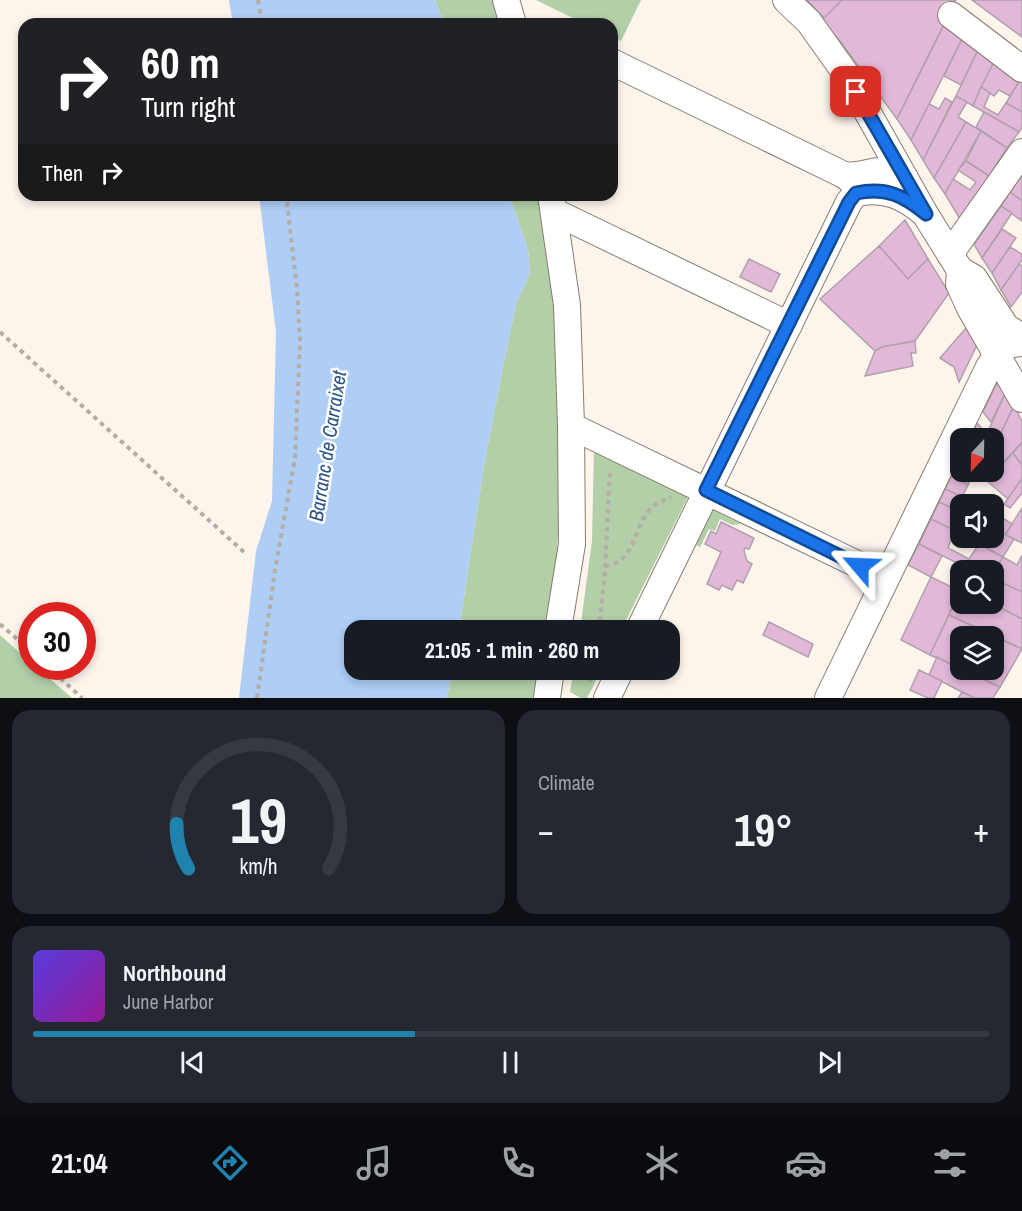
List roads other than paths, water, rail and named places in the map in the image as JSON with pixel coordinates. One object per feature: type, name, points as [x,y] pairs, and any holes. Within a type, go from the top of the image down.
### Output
[{"type":"street","points":[[786,0],[809,22],[846,74],[955,262],[974,278],[1006,327],[1022,337]]},
{"type":"street","points":[[951,15],[1022,69]]},
{"type":"street","points":[[618,65],[850,184],[898,195],[926,214]]},
{"type":"street","points":[[1022,152],[955,262],[959,284],[993,361],[1022,399]]},
{"type":"street","points":[[644,620],[849,202],[850,184],[857,176],[881,169],[894,172],[906,180]]},
{"type":"street","points":[[553,203],[789,325]]},
{"type":"street","points":[[553,203],[567,305],[571,426],[572,544],[560,620]]},
{"type":"street","points":[[828,698],[993,361],[1009,344],[1022,343]]},
{"type":"street","points":[[571,426],[886,578]]},
{"type":"street","points":[[548,697],[550,680]]},
{"type":"street","points":[[607,698],[616,680]]},
{"type":"water","points":[[229,0],[435,0],[442,18],[232,18]]},
{"type":"water","name":"Barranc de Carraixet","points":[[260,201],[511,201],[528,250],[530,273],[516,304],[503,367],[484,465],[461,620],[344,620],[344,680],[450,680],[447,698],[239,698],[256,551],[272,501],[276,332]]}]
